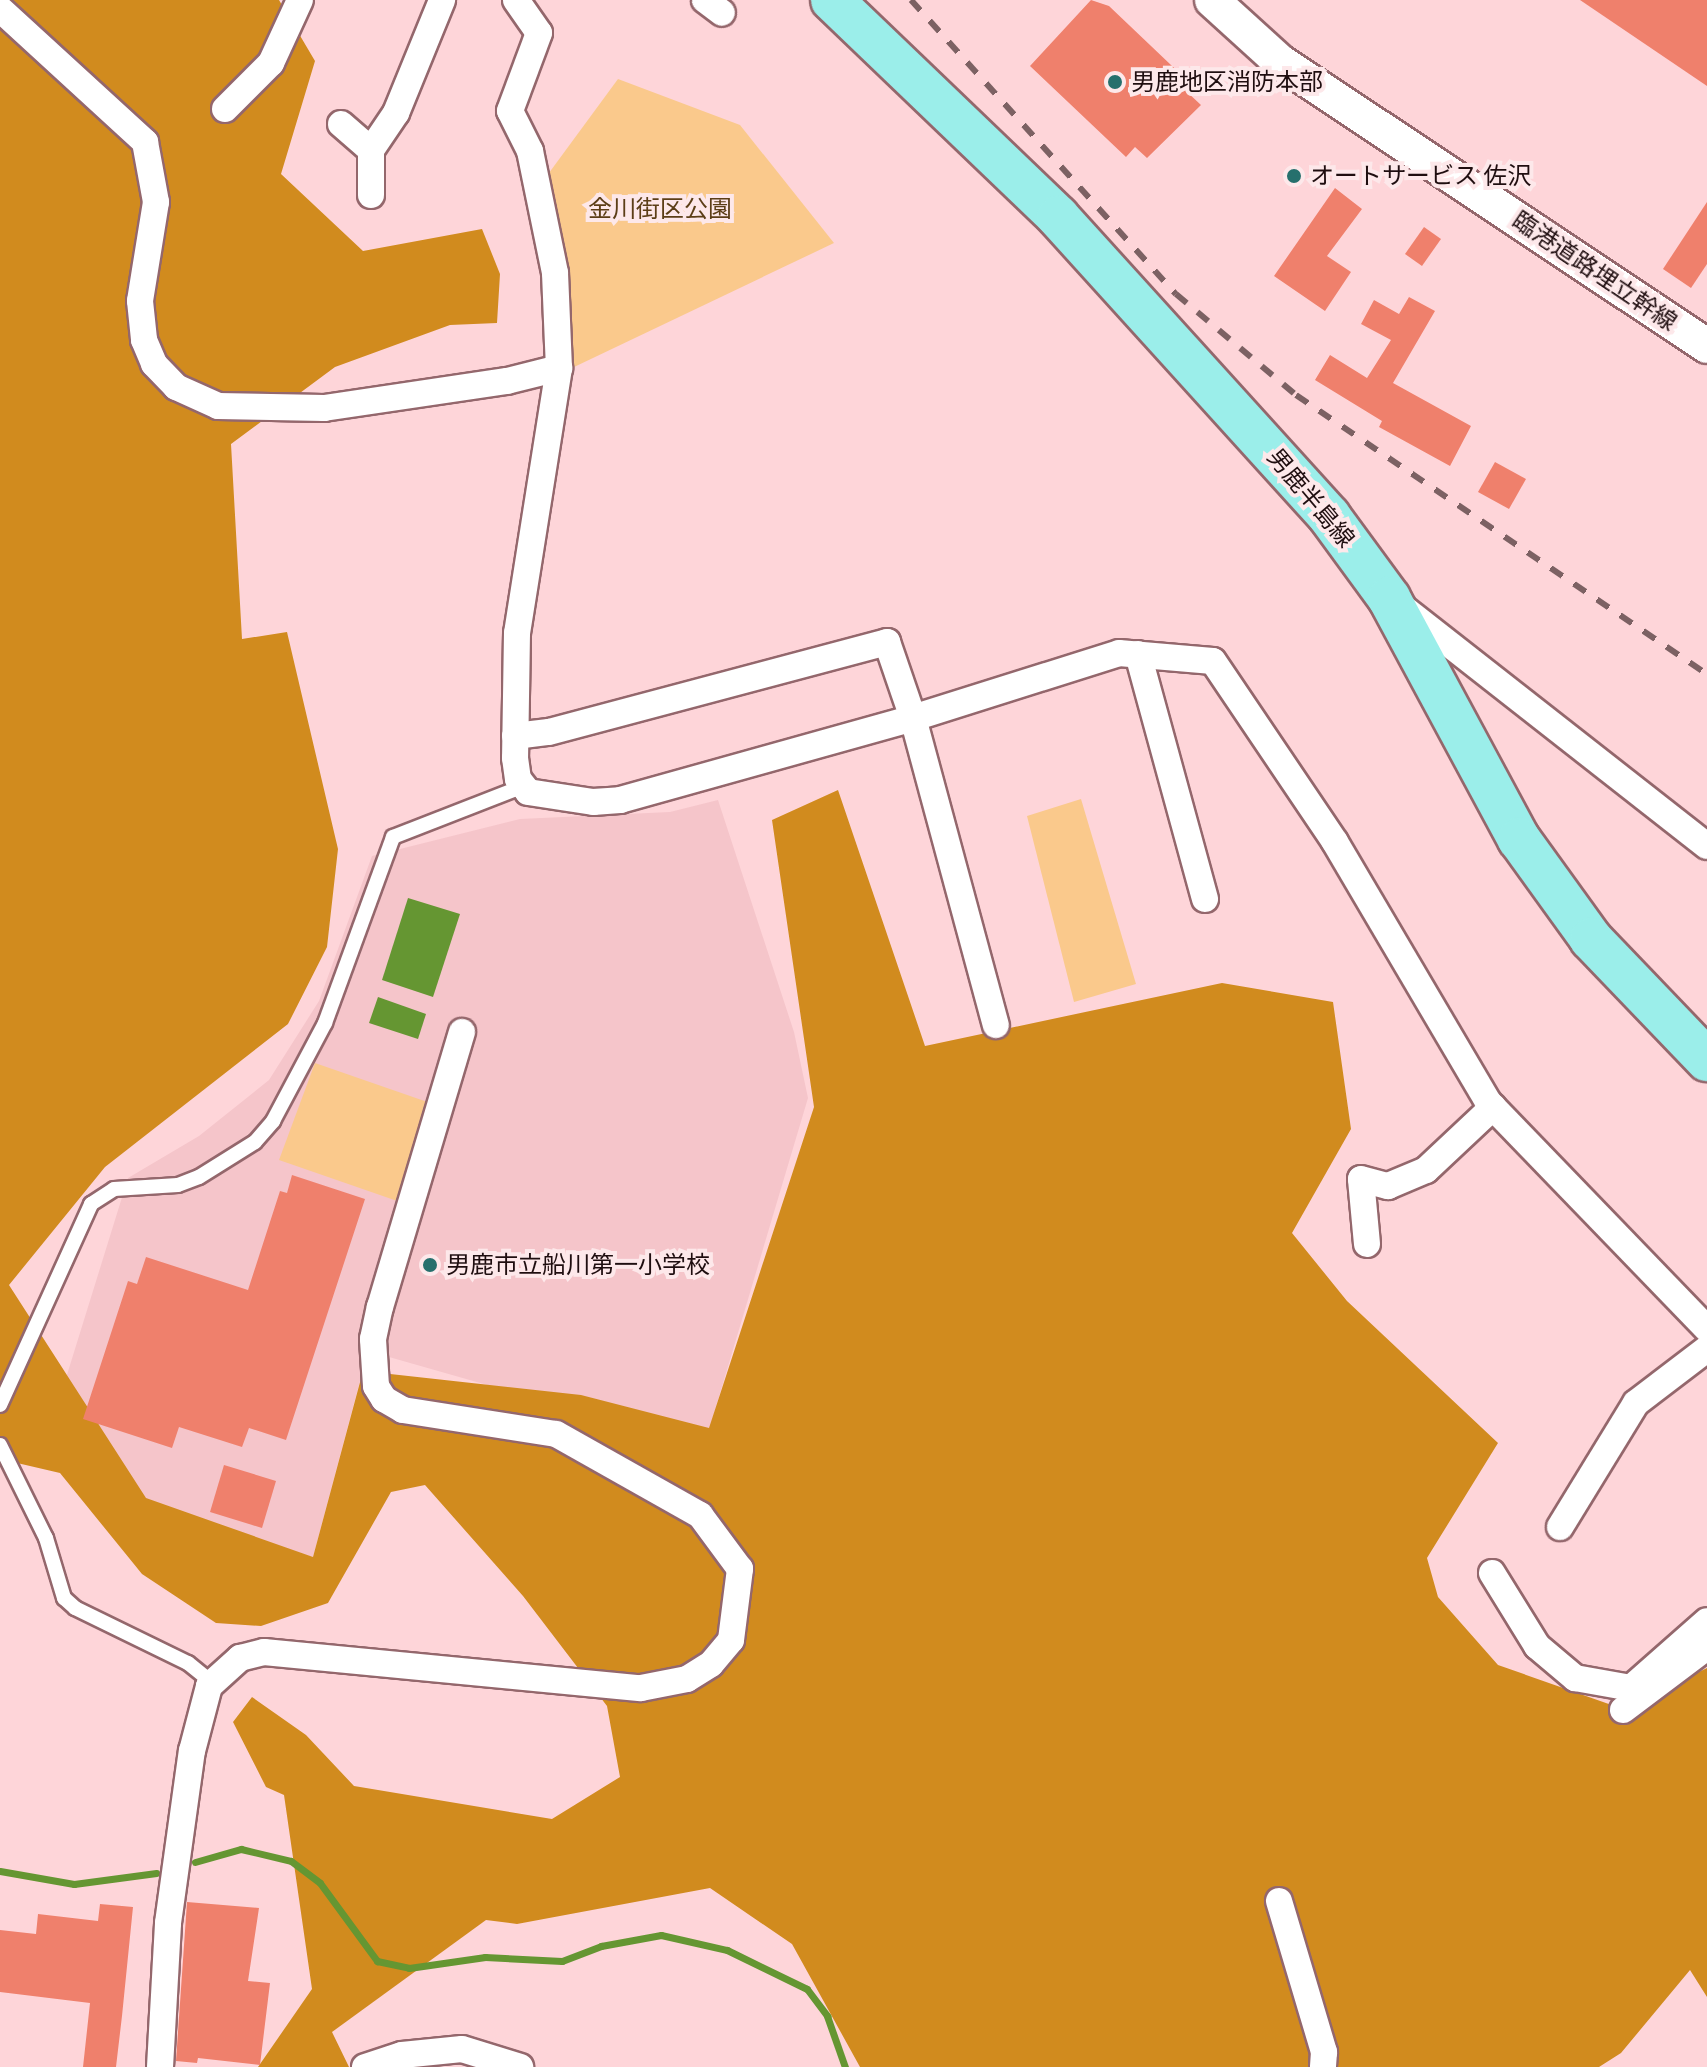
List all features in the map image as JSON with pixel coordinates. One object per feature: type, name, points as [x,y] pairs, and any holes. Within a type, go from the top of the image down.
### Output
[{"type":"main road","name":"男鹿半島線","points":[[832,0],[1058,217],[1329,516],[1389,598],[1519,839],[1591,939],[1707,1060]]},
{"type":"street","points":[[225,109],[271,63],[300,0]]},
{"type":"street","points":[[371,195],[371,150],[396,113],[442,0]]},
{"type":"street","points":[[516,0],[539,33],[510,111],[530,151],[555,273],[559,368],[517,633],[515,736],[524,786],[528,792],[555,798],[620,800],[913,718],[1119,653],[1213,661],[1335,842],[1493,1107],[1707,1329]]},
{"type":"street","name":"臨港道路埋立幹線","points":[[1212,0],[1279,61],[1707,346]]},
{"type":"street","points":[[0,9],[145,142],[156,202],[140,301],[144,340],[154,364],[176,387],[218,406],[324,408],[559,368]]},
{"type":"street","points":[[341,124],[371,150]]},
{"type":"street","points":[[1389,598],[1707,846]]},
{"type":"street","points":[[515,736],[549,732],[887,642],[913,718],[996,1025]]},
{"type":"street","points":[[1138,654],[1205,899]]},
{"type":"street","points":[[160,2067],[168,1923],[192,1751],[213,1683],[240,1658],[264,1652],[641,1688],[687,1679],[711,1664],[731,1640],[741,1589],[740,1569],[700,1515],[556,1434],[403,1410],[384,1399],[376,1386],[373,1339],[380,1307],[462,1032]]},
{"type":"street","points":[[1367,1244],[1361,1179],[1388,1186],[1426,1170],[1493,1107]]},
{"type":"street","points":[[1560,1527],[1636,1403],[1707,1349]]},
{"type":"street","points":[[1492,1573],[1537,1646],[1575,1678],[1631,1688],[1707,1621]]},
{"type":"street","points":[[1623,1710],[1707,1647]]},
{"type":"street","points":[[1279,1901],[1324,2052],[1323,2067]]},
{"type":"street","points":[[365,2067],[402,2055],[462,2049],[520,2067]]},
{"type":"lane","points":[[0,1405],[91,1204],[114,1189],[178,1185],[199,1177],[255,1142],[273,1121],[325,1023],[393,837],[524,786]]},
{"type":"lane","points":[[0,1445],[46,1538],[64,1598],[75,1608],[188,1663],[213,1683]]},
{"type":"shaded area","points":[[0,0],[279,0],[315,61],[281,174],[363,251],[482,229],[500,274],[497,323],[450,325],[335,367],[231,444],[242,639],[287,632],[338,849],[327,947],[288,1024],[105,1167],[9,1285],[146,1498],[313,1557],[363,1371],[581,1395],[709,1428],[814,1107],[772,820],[838,790],[925,1046],[1222,983],[1333,1002],[1351,1129],[1292,1233],[1347,1301],[1498,1443],[1427,1558],[1438,1597],[1498,1665],[1623,1709],[1707,1668],[1707,1997],[1690,1970],[1621,2053],[1599,2067],[860,2067],[792,1944],[710,1888],[517,1924],[486,1920],[332,2032],[349,2067],[258,2067],[312,1989],[284,1795],[266,1787],[233,1722],[252,1697],[306,1735],[354,1786],[552,1819],[620,1777],[607,1706],[523,1596],[425,1485],[391,1492],[328,1603],[261,1626],[216,1623],[142,1574],[60,1473],[0,1459]]},
{"type":"shaded area","name":"男鹿市立船川第一小学校","points":[[718,800],[794,1032],[808,1098],[704,1447],[368,1351],[313,1557],[129,1506],[57,1407],[128,1178],[199,1136],[269,1080],[319,1001],[372,856],[520,819],[670,812]]},
{"type":"shaded area","points":[[408,898],[460,914],[433,997],[382,980]]},
{"type":"shaded area","points":[[378,997],[426,1014],[418,1039],[369,1023]]},
{"type":"green space","name":"金川街区公園","points":[[618,79],[740,125],[834,243],[572,368],[546,177]]},
{"type":"green space","points":[[1081,799],[1136,984],[1074,1002],[1027,816]]},
{"type":"green space","points":[[315,1063],[436,1105],[403,1203],[279,1160]]},
{"type":"building","points":[[1091,0],[1109,6],[1192,85],[1186,91],[1201,105],[1147,158],[1135,147],[1126,157],[1030,66]]},
{"type":"building","points":[[1580,0],[1707,0],[1707,86]]},
{"type":"building","points":[[1335,188],[1362,209],[1327,256],[1351,272],[1325,311],[1274,276]]},
{"type":"building","points":[[1707,202],[1707,264],[1691,288],[1663,269]]},
{"type":"building","points":[[1424,227],[1441,239],[1422,266],[1405,254]]},
{"type":"building","points":[[1409,297],[1435,311],[1393,383],[1471,426],[1450,466],[1379,427],[1382,421],[1315,380],[1330,355],[1367,378],[1391,340],[1361,324],[1374,300],[1399,314]]},
{"type":"building","points":[[1495,462],[1526,479],[1509,509],[1478,492]]},
{"type":"building","points":[[292,1175],[365,1199],[286,1440],[249,1428],[242,1447],[179,1427],[172,1448],[83,1419],[128,1281],[137,1284],[146,1257],[248,1290],[280,1191],[287,1193]]},
{"type":"building","points":[[224,1465],[276,1481],[262,1528],[210,1512]]},
{"type":"building","points":[[187,1902],[259,1908],[248,1981],[270,1983],[260,2065],[198,2058],[197,2063],[176,2061]]},
{"type":"building","points":[[100,1904],[133,1907],[122,2016],[116,2067],[83,2067],[90,2003],[0,1992],[0,1930],[36,1934],[38,1914],[98,1921]]},
{"type":"waterway","points":[[195,1862],[241,1849],[291,1861],[320,1883],[377,1961],[409,1968],[485,1957],[562,1961],[601,1946],[661,1935],[727,1950],[807,1989],[827,2016],[845,2067]]},
{"type":"waterway","points":[[0,1871],[74,1884],[156,1873]]},
{"type":"railway","points":[[911,0],[1176,294],[1296,395],[1707,674]]},
{"type":"place","name":"男鹿地区消防本部","points":[[1115,82]]},
{"type":"place","name":"オートサービス 佐沢","points":[[1294,176]]},
{"type":"place","name":"男鹿市立船川第一小学校","points":[[430,1265]]}]
